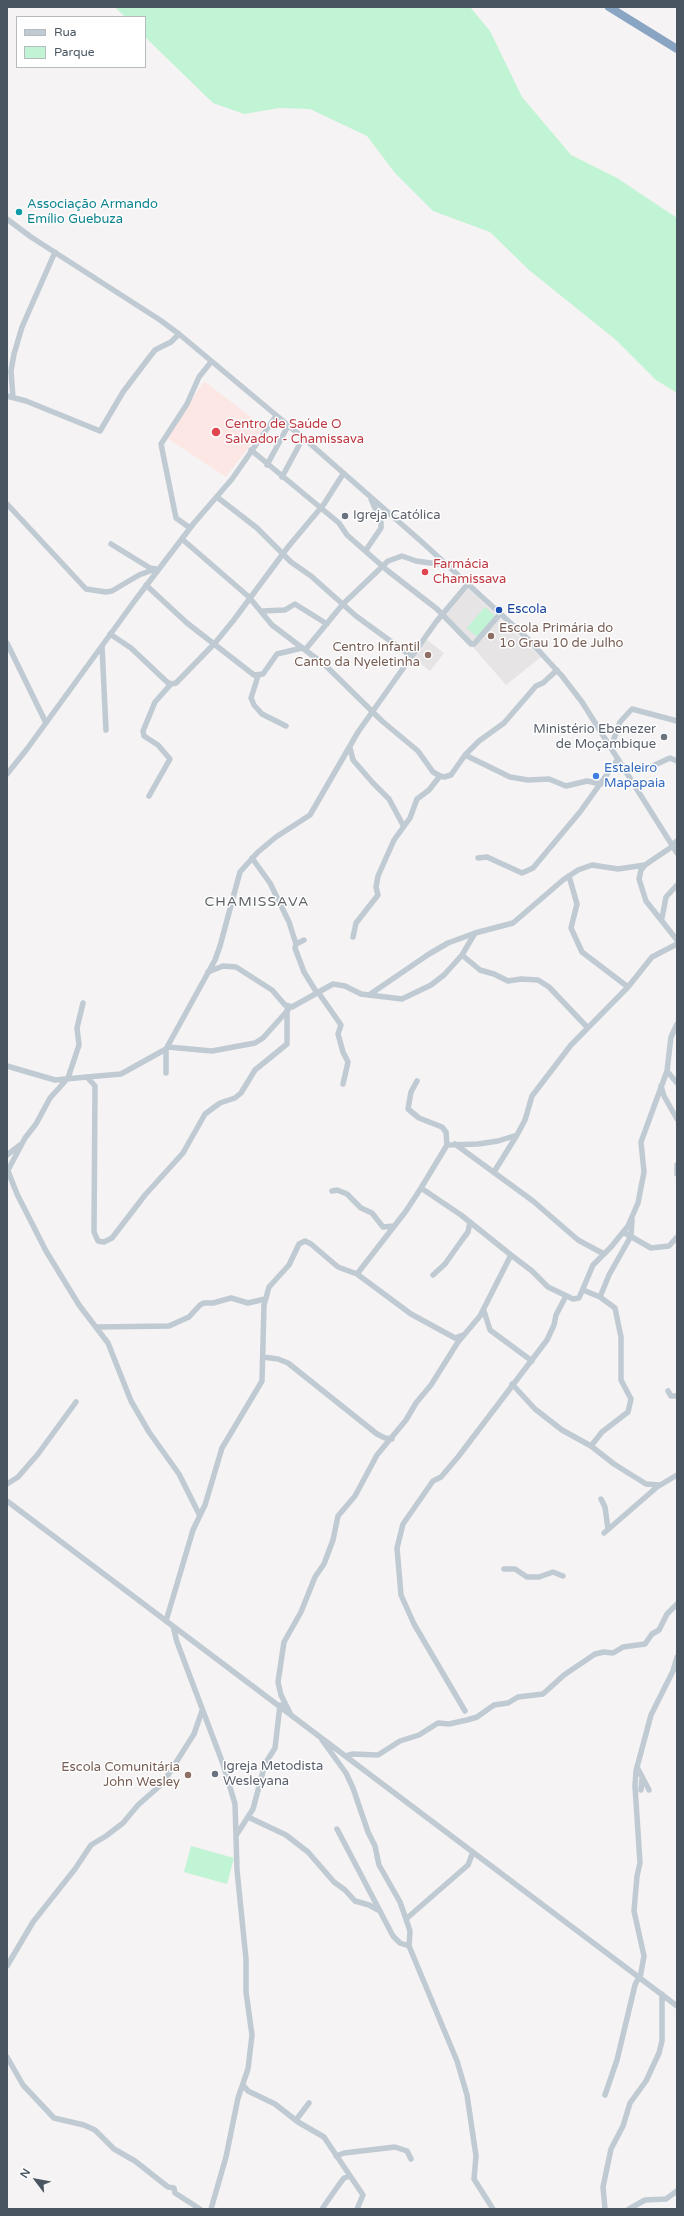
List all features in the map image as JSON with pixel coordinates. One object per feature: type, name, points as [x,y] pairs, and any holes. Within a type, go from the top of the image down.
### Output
[{"type":"highway","points":[[609,7],[677,49]]},
{"type":"street","points":[[7,219],[179,334],[303,438],[370,499],[423,543],[445,565],[528,639],[557,670],[582,702],[674,844],[677,853]]},
{"type":"street","points":[[55,252],[22,327],[14,354],[11,371],[10,397],[100,431],[123,392],[148,359],[159,347],[171,342],[179,334]]},
{"type":"street","points":[[190,528],[176,518],[161,444],[187,404],[199,376],[211,362]]},
{"type":"street","points":[[7,774],[46,723],[157,569],[232,480],[251,450],[276,416]]},
{"type":"street","points":[[267,465],[288,426]]},
{"type":"street","points":[[282,477],[303,438]]},
{"type":"street","points":[[251,450],[320,509],[339,523],[348,535],[382,566],[442,614],[472,644],[500,614]]},
{"type":"street","points":[[149,796],[170,759],[158,745],[144,736],[143,731],[157,699],[164,694],[171,684],[180,679],[215,643],[249,597],[320,509],[343,474]]},
{"type":"street","points":[[216,498],[257,528],[283,554],[343,604],[411,656]]},
{"type":"street","points":[[366,550],[381,528],[381,522],[370,499]]},
{"type":"street","points":[[7,504],[86,589],[106,592],[112,591],[139,575],[157,569]]},
{"type":"street","points":[[182,539],[249,597],[272,625],[304,649],[373,711],[382,721],[418,751],[433,772],[440,776],[444,777],[452,775],[465,755],[482,739],[504,723],[536,686],[543,684],[557,670]]},
{"type":"street","points":[[111,544],[157,569]]},
{"type":"street","points":[[146,585],[187,622],[254,675],[258,676],[263,674],[277,654],[304,649],[343,604],[382,566],[394,558],[402,556],[445,565]]},
{"type":"street","points":[[166,1073],[167,1048],[208,972],[220,946],[238,877],[252,858],[276,837],[310,815],[358,732],[442,614],[467,585]]},
{"type":"street","points":[[262,611],[285,610],[295,604],[327,624]]},
{"type":"street","points":[[110,634],[131,648],[171,684]]},
{"type":"street","points":[[7,643],[46,723]]},
{"type":"street","points":[[102,646],[106,730]]},
{"type":"street","points":[[258,676],[251,698],[254,705],[262,714],[286,726]]},
{"type":"street","points":[[611,747],[622,718],[632,709],[677,721]]},
{"type":"street","points":[[350,747],[353,760],[372,783],[389,799],[403,825]]},
{"type":"street","points":[[465,755],[510,777],[528,780],[549,779],[566,786],[587,781],[601,784]]},
{"type":"street","points":[[623,766],[637,770],[646,769],[670,758],[677,761]]},
{"type":"street","points":[[478,858],[487,857],[514,870],[524,873],[538,864],[601,784],[618,759]]},
{"type":"street","points":[[353,937],[356,923],[378,896],[376,887],[380,871],[394,840],[403,825],[410,818],[417,799],[429,790],[440,776]]},
{"type":"street","points":[[674,844],[641,870],[639,883],[648,904],[662,918],[677,940]]},
{"type":"street","points":[[252,858],[270,883],[289,922],[296,944],[295,948],[300,961],[317,992],[341,1025],[338,1034],[343,1052],[348,1062],[343,1084]]},
{"type":"street","points":[[369,995],[429,954],[448,943],[475,933],[513,923],[569,876],[588,865],[618,869],[645,866]]},
{"type":"street","points":[[569,876],[577,904],[571,928],[582,952],[628,987]]},
{"type":"street","points":[[662,918],[666,897],[677,885]]},
{"type":"street","points":[[7,1066],[49,1079],[121,1074],[167,1048],[212,1051],[255,1043],[263,1038],[289,1009],[317,992],[335,984],[369,995],[405,998],[438,980],[462,955],[475,933]]},
{"type":"street","points":[[296,944],[304,940]]},
{"type":"street","points":[[494,1172],[517,1135],[535,1091],[587,1027],[628,987],[652,957],[677,944]]},
{"type":"street","points":[[462,955],[480,970],[494,974],[508,981],[521,979],[538,980],[549,987],[587,1027]]},
{"type":"street","points":[[87,1077],[94,1086],[94,1232],[98,1241],[104,1242],[112,1238],[145,1195],[183,1153],[205,1114],[220,1102],[235,1098],[241,1094],[255,1070],[286,1046],[289,1009],[268,988],[236,967],[223,966],[208,972]]},
{"type":"street","points":[[83,1004],[77,1028],[79,1045],[68,1078],[50,1098],[22,1144],[8,1172],[17,1194],[46,1251],[79,1305],[103,1334],[113,1353],[134,1406],[149,1432],[179,1474],[199,1514]]},
{"type":"street","points":[[421,1188],[470,1222],[532,1271],[548,1287],[566,1296],[577,1299],[584,1290],[593,1265],[632,1220],[638,1203],[644,1172],[640,1142],[667,1071],[671,1037],[677,1024]]},
{"type":"street","points":[[667,1071],[677,1083]]},
{"type":"street","points":[[357,1274],[421,1188],[447,1145],[446,1132],[442,1127],[419,1118],[408,1109],[411,1092],[417,1081]]},
{"type":"street","points":[[661,1086],[664,1096],[677,1119]]},
{"type":"street","points":[[447,1145],[498,1142],[517,1135]]},
{"type":"street","points":[[7,1155],[22,1144]]},
{"type":"street","points":[[455,1144],[533,1201],[578,1240],[604,1254]]},
{"type":"street","points":[[677,1165],[677,1174]]},
{"type":"street","points":[[332,1191],[337,1190],[347,1194],[361,1208],[372,1213],[383,1227],[394,1226]]},
{"type":"street","points":[[600,1297],[609,1275],[633,1232],[632,1220]]},
{"type":"street","points":[[433,1275],[445,1264],[459,1245],[468,1232],[470,1222]]},
{"type":"street","points":[[623,1232],[630,1237],[655,1248],[669,1246],[677,1237]]},
{"type":"street","points":[[166,1621],[199,1514],[207,1498],[222,1448],[259,1389],[262,1381],[264,1299],[274,1280],[289,1265],[299,1244],[305,1241],[311,1244],[322,1256],[338,1267],[357,1274],[411,1314],[454,1338],[463,1335]]},
{"type":"street","points":[[289,1714],[281,1695],[278,1682],[284,1642],[301,1612],[315,1577],[324,1564],[334,1534],[336,1520],[355,1496],[376,1457],[392,1439],[431,1386],[463,1335],[484,1311],[511,1255]]},
{"type":"street","points":[[584,1290],[600,1297],[615,1308],[620,1323],[621,1380],[630,1399],[628,1412],[602,1432],[591,1446]]},
{"type":"street","points":[[465,1711],[414,1624],[401,1595],[397,1548],[403,1524],[420,1497],[433,1481],[441,1477],[458,1457],[512,1384],[532,1361],[551,1333],[556,1315],[566,1296]]},
{"type":"street","points":[[96,1327],[170,1326],[190,1317],[200,1305],[204,1303],[213,1303],[231,1298],[248,1303],[264,1299]]},
{"type":"street","points":[[484,1311],[490,1330],[532,1361]]},
{"type":"street","points":[[263,1356],[288,1363],[377,1434],[392,1439]]},
{"type":"street","points":[[512,1384],[545,1417],[562,1430],[591,1446],[614,1464],[646,1484],[660,1485]]},
{"type":"street","points":[[668,1391],[671,1396],[677,1396]]},
{"type":"street","points":[[7,1484],[18,1477],[38,1454],[76,1402]]},
{"type":"street","points":[[601,1499],[605,1507],[606,1531],[660,1485],[677,1475]]},
{"type":"street","points":[[7,1501],[677,2006]]},
{"type":"street","points":[[504,1570],[515,1570],[527,1577],[539,1577],[553,1572],[563,1576]]},
{"type":"street","points":[[346,1756],[353,1754],[378,1755],[400,1740],[419,1735],[438,1723],[449,1724],[467,1720],[477,1717],[494,1705],[508,1703],[518,1697],[543,1694],[564,1675],[595,1654],[604,1652],[613,1653],[623,1647],[645,1644],[652,1634],[659,1630],[667,1614],[677,1604]]},
{"type":"street","points":[[172,1626],[230,1784],[235,1804],[237,1870],[252,2044],[211,2209]]},
{"type":"street","points":[[604,2095],[617,2060],[635,1985],[639,1977],[644,1956],[634,1910],[637,1876],[640,1863],[635,1786],[637,1767],[651,1715],[673,1671],[677,1656]]},
{"type":"street","points":[[237,1834],[253,1809],[265,1764],[274,1748],[280,1714],[281,1695]]},
{"type":"street","points":[[7,1966],[33,1922],[63,1886],[91,1844],[106,1836],[123,1823],[138,1805],[163,1783],[194,1734],[202,1711]]},
{"type":"street","points":[[280,1714],[289,1714]]},
{"type":"street","points":[[320,1737],[346,1773],[353,1788],[368,1832],[375,1846],[380,1865],[400,1902],[410,1931],[409,1946],[457,2061],[467,2095],[472,2138],[475,2148],[474,2179],[493,2209]]},
{"type":"street","points":[[637,1767],[649,1790]]},
{"type":"street","points":[[641,1790],[643,1778]]},
{"type":"street","points":[[248,1817],[286,1835],[308,1852],[334,1882],[345,1890],[355,1901],[369,1905],[380,1911]]},
{"type":"street","points":[[337,1829],[393,1936],[400,1943],[409,1946]]},
{"type":"street","points":[[406,1919],[470,1863],[473,1852]]},
{"type":"street","points":[[605,2209],[603,2187],[611,2149],[623,2126],[630,2103],[646,2081],[659,2053],[662,2041],[662,1994]]},
{"type":"street","points":[[7,2057],[23,2085],[54,2118],[84,2125],[94,2130],[114,2149],[124,2154],[165,2185],[174,2188],[175,2193],[200,2209]]},
{"type":"street","points":[[243,2085],[248,2091],[282,2109],[296,2120],[324,2137],[363,2195],[357,2209]]},
{"type":"street","points":[[296,2120],[309,2103]]},
{"type":"street","points":[[336,2156],[344,2153],[395,2147],[405,2150],[411,2159]]},
{"type":"street","points":[[322,2209],[331,2194],[344,2178],[346,2171]]},
{"type":"street","points":[[344,2178],[350,2176]]},
{"type":"street","points":[[629,2209],[645,2200],[666,2199],[677,2191]]},
{"type":"shaded area","name":"Centro de Saúde O Salvador - Chamissava","points":[[204,381],[264,427],[226,477],[167,438]]},
{"type":"shaded area","name":"Escola Primária do 1o Grau 10 de Julho","points":[[467,587],[541,657],[506,685],[445,615]]},
{"type":"shaded area","name":"Centro Infantil Canto da Nyeletinha","points":[[426,639],[444,653],[430,671],[412,657]]},
{"type":"green space","points":[[115,7],[470,7],[490,31],[522,97],[571,155],[617,178],[677,218],[677,393],[656,380],[616,340],[529,270],[490,232],[433,211],[395,173],[367,136],[310,109],[279,108],[244,114],[213,103],[146,38],[146,16],[124,16]]},
{"type":"green space","points":[[485,607],[496,617],[477,637],[467,628]]},
{"type":"green space","points":[[191,1846],[234,1858],[227,1884],[184,1872]]},
{"type":"place","name":"Associação Armando Emílio Guebuza","points":[[19,212]]},
{"type":"place","name":"Centro de Saúde O Salvador - Chamissava","points":[[216,432]]},
{"type":"place","name":"Igreja Católica","points":[[345,516]]},
{"type":"place","name":"Farmácia Chamissava","points":[[425,572]]},
{"type":"place","name":"Escola","points":[[499,610]]},
{"type":"place","name":"Escola Primária do 1o Grau 10 de Julho","points":[[491,636]]},
{"type":"place","name":"Centro Infantil Canto da Nyeletinha","points":[[428,655]]},
{"type":"place","name":"Ministério Ebenezer de Moçambique","points":[[664,737]]},
{"type":"place","name":"Estaleiro Mapapaia","points":[[596,776]]},
{"type":"place","name":"Igreja Metodista Wesleyana","points":[[215,1774]]},
{"type":"place","name":"Escola Comunitária John Wesley","points":[[188,1775]]},
{"type":"district","name":"CHAMISSAVA","points":[[257,902]]}]
